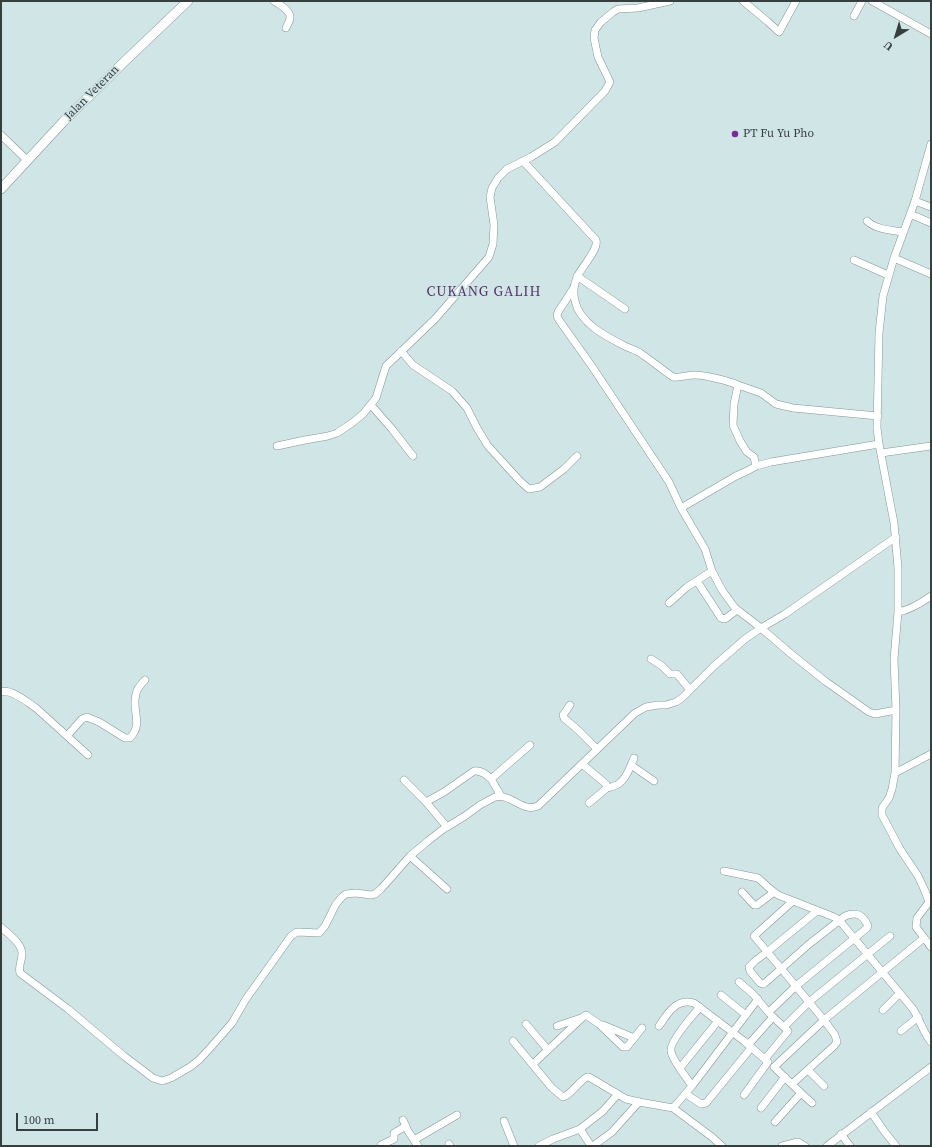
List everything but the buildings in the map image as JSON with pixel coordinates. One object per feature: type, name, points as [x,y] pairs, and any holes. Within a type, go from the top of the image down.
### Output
[{"type":"main road","name":"Jalan Veteran","points":[[1,189],[63,122],[125,60],[188,1]]},
{"type":"street","points":[[274,1],[290,14],[290,19],[286,28]]},
{"type":"street","points":[[277,446],[337,433],[358,418],[370,405],[378,395],[384,369],[435,319],[489,256],[493,244],[494,225],[490,197],[492,188],[498,178],[507,169],[555,142],[605,91],[610,82],[598,57],[594,38],[595,30],[601,22],[618,9],[638,8],[670,1]]},
{"type":"street","points":[[743,1],[768,21],[778,32],[796,1]]},
{"type":"street","points":[[854,16],[862,1]]},
{"type":"street","points":[[872,1],[931,34]]},
{"type":"street","points":[[1,135],[28,160]]},
{"type":"street","points":[[931,144],[915,200],[888,275],[883,296],[879,333],[877,428],[896,537],[898,568],[898,612],[894,659],[896,710],[895,773],[889,798],[882,808],[882,815],[900,849],[918,876],[930,902],[919,915],[916,927],[931,947]]},
{"type":"street","points":[[523,161],[596,240],[596,248],[577,276],[574,289],[577,308],[584,319],[608,338],[643,354],[673,377],[704,376],[727,381],[761,393],[772,402],[792,408],[878,416]]},
{"type":"street","points":[[915,200],[931,207]]},
{"type":"street","points":[[910,214],[931,223]]},
{"type":"street","points":[[868,221],[870,224],[880,228],[903,232]]},
{"type":"street","points":[[894,258],[931,274]]},
{"type":"street","points":[[854,260],[888,275]]},
{"type":"street","points":[[577,276],[625,309]]},
{"type":"street","points":[[574,289],[558,312],[557,316],[559,320],[642,440],[669,482],[681,508],[705,549],[712,571],[722,590],[737,610],[790,653],[869,712],[876,714],[896,710]]},
{"type":"street","points":[[401,351],[413,365],[452,391],[467,408],[488,446],[529,489],[540,487],[564,469],[577,456]]},
{"type":"street","points":[[738,385],[734,404],[733,425],[747,452],[754,456],[756,466]]},
{"type":"street","points":[[370,405],[392,429],[413,456]]},
{"type":"street","points":[[681,508],[756,466],[771,462],[879,444]]},
{"type":"street","points":[[881,453],[931,446]]},
{"type":"street","points":[[1,927],[20,948],[22,955],[19,967],[20,973],[68,1009],[153,1078],[162,1081],[171,1078],[199,1060],[232,1023],[246,999],[294,933],[319,933],[325,926],[340,899],[348,894],[375,894],[410,856],[447,827],[486,801],[501,796],[528,808],[538,806],[635,713],[641,709],[653,705],[672,704],[682,698],[719,661],[745,639],[785,614],[896,537]]},
{"type":"street","points":[[669,603],[687,587],[712,571]]},
{"type":"street","points":[[697,581],[721,618],[725,619],[737,610]]},
{"type":"street","points":[[898,612],[914,606],[931,596]]},
{"type":"street","points":[[651,659],[662,666],[670,674],[676,673],[690,690]]},
{"type":"street","points":[[67,736],[82,719],[87,717],[99,722],[125,738],[130,738],[137,726],[135,695],[145,680]]},
{"type":"street","points":[[1,692],[10,692],[28,703],[88,755]]},
{"type":"street","points":[[570,705],[563,715],[564,718],[597,749]]},
{"type":"street","points":[[491,779],[530,745]]},
{"type":"street","points":[[895,773],[931,754]]},
{"type":"street","points":[[589,803],[607,788],[619,784],[626,775],[634,758]]},
{"type":"street","points":[[582,764],[606,784],[607,788]]},
{"type":"street","points":[[631,765],[654,781]]},
{"type":"street","points":[[426,802],[444,792],[474,771],[478,770],[491,779],[501,796]]},
{"type":"street","points":[[404,780],[426,802],[447,827]]},
{"type":"street","points":[[410,856],[448,889]]},
{"type":"street","points":[[724,871],[758,878],[778,895],[839,920],[913,1009],[925,1034],[931,1042]]},
{"type":"street","points":[[742,892],[754,905],[757,905],[774,892]]},
{"type":"street","points":[[792,1084],[837,1042],[835,1035],[824,1020],[754,936],[793,901]]},
{"type":"street","points":[[686,1094],[701,1104],[706,1103],[750,1046],[773,1013],[796,986],[868,926],[863,918],[855,914],[839,920],[765,983],[760,983],[749,968],[755,961],[817,911]]},
{"type":"street","points":[[787,1024],[809,1002],[890,936]]},
{"type":"street","points":[[812,1103],[774,1067],[824,1020],[924,938]]},
{"type":"street","points":[[739,982],[773,1013],[788,1030],[765,1059]]},
{"type":"street","points":[[883,1010],[900,993]]},
{"type":"street","points":[[722,995],[746,1015]]},
{"type":"street","points":[[673,1108],[686,1094],[758,999]]},
{"type":"street","points":[[658,1026],[678,1004],[688,1001],[700,1007],[750,1046],[768,1062],[744,1095]]},
{"type":"street","points":[[692,1086],[671,1054],[670,1049],[681,1031],[700,1007]]},
{"type":"street","points":[[565,1034],[555,1024],[587,1015],[599,1024],[623,1047],[626,1047],[642,1028]]},
{"type":"street","points":[[533,1064],[583,1017]]},
{"type":"street","points":[[900,1031],[918,1017]]},
{"type":"street","points":[[680,1068],[718,1022]]},
{"type":"street","points":[[526,1024],[548,1050]]},
{"type":"street","points":[[599,1024],[634,1038]]},
{"type":"street","points":[[513,1041],[552,1088],[563,1097],[568,1095],[587,1077],[626,1099],[673,1108],[722,1146]]},
{"type":"street","points":[[827,1146],[931,1067]]},
{"type":"street","points":[[808,1070],[824,1086]]},
{"type":"street","points":[[761,1108],[785,1077]]},
{"type":"street","points":[[539,1146],[580,1129],[603,1111],[618,1094]]},
{"type":"street","points":[[775,1122],[801,1094]]},
{"type":"street","points":[[580,1129],[592,1146],[612,1132],[639,1102]]},
{"type":"street","points":[[871,1112],[896,1146]]},
{"type":"street","points":[[414,1140],[457,1115]]},
{"type":"street","points":[[504,1121],[514,1146]]},
{"type":"street","points":[[380,1146],[381,1144],[394,1139],[394,1133],[405,1123],[418,1146]]},
{"type":"street","points":[[841,1134],[850,1146]]},
{"type":"street","points":[[782,1146],[798,1142],[805,1146]]},
{"type":"place","name":"PT Fu Yu Pho","points":[[735,134]]},
{"type":"district","name":"CUKANG GALIH","points":[[484,292]]}]
